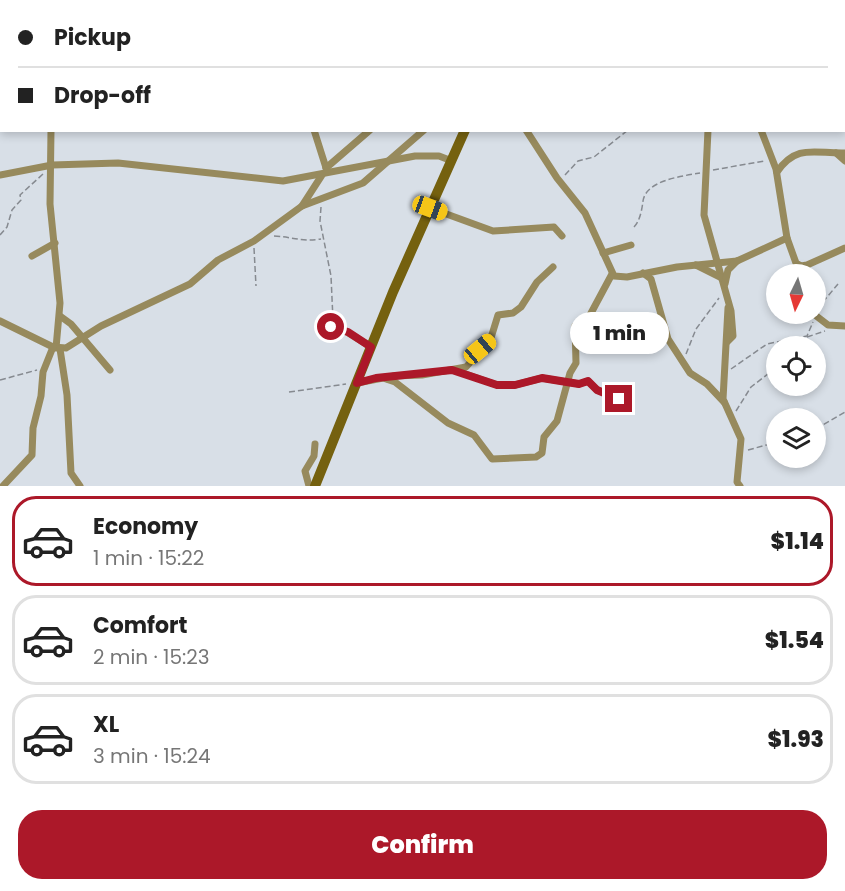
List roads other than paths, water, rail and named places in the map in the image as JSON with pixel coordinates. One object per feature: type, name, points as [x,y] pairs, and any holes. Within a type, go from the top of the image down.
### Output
[{"type":"street","points":[[51,132],[50,204],[60,316],[57,348],[67,395],[71,474],[80,486]]},
{"type":"street","points":[[315,132],[326,173]]},
{"type":"street","points":[[302,206],[326,173],[368,132]]},
{"type":"street","points":[[3,486],[32,455],[33,428],[40,404],[44,369],[57,348],[190,284],[218,260],[254,241],[302,206],[363,183],[422,132]]},
{"type":"street","points":[[315,486],[371,347],[464,132]]},
{"type":"street","points":[[526,132],[562,185],[585,213],[612,274]]},
{"type":"street","points":[[708,132],[704,215],[719,262],[727,299],[724,402],[741,439],[737,482],[740,486]]},
{"type":"street","points":[[762,132],[777,172],[787,238],[796,263],[801,266],[845,248]]},
{"type":"street","points":[[771,161],[785,159],[803,152],[823,150],[845,153]]},
{"type":"street","points":[[836,153],[845,161]]},
{"type":"street","points":[[0,175],[52,165],[101,163],[151,165],[283,182],[427,155],[452,161]]},
{"type":"street","points":[[777,172],[785,159]]},
{"type":"street","points":[[430,208],[493,231],[554,227],[562,236]]},
{"type":"street","points":[[724,289],[728,270],[737,261],[787,238]]},
{"type":"street","points":[[32,256],[55,243]]},
{"type":"street","points":[[603,253],[631,245]]},
{"type":"street","points":[[612,274],[627,277],[696,265],[737,261]]},
{"type":"street","points":[[696,265],[722,278]]},
{"type":"street","points":[[388,379],[393,376],[466,368],[490,341],[498,315],[513,313],[521,307],[537,282],[553,267]]},
{"type":"street","points":[[643,273],[651,279],[668,339],[690,373],[707,384],[724,402]]},
{"type":"street","points":[[590,315],[612,274]]},
{"type":"street","points":[[60,316],[71,324],[110,370]]},
{"type":"street","points":[[0,321],[57,348]]},
{"type":"street","points":[[824,324],[841,327]]},
{"type":"street","points":[[330,326],[348,332],[371,347]]},
{"type":"street","points":[[357,384],[376,378],[388,379],[448,423],[474,435],[492,459],[540,455],[544,437],[557,421],[568,381],[576,363],[575,326]]},
{"type":"street","points":[[454,370],[497,385],[515,385],[542,378],[579,384],[588,381],[597,390],[615,398],[623,397],[625,388]]},
{"type":"street","points":[[309,486],[305,471],[314,456],[315,444]]}]
